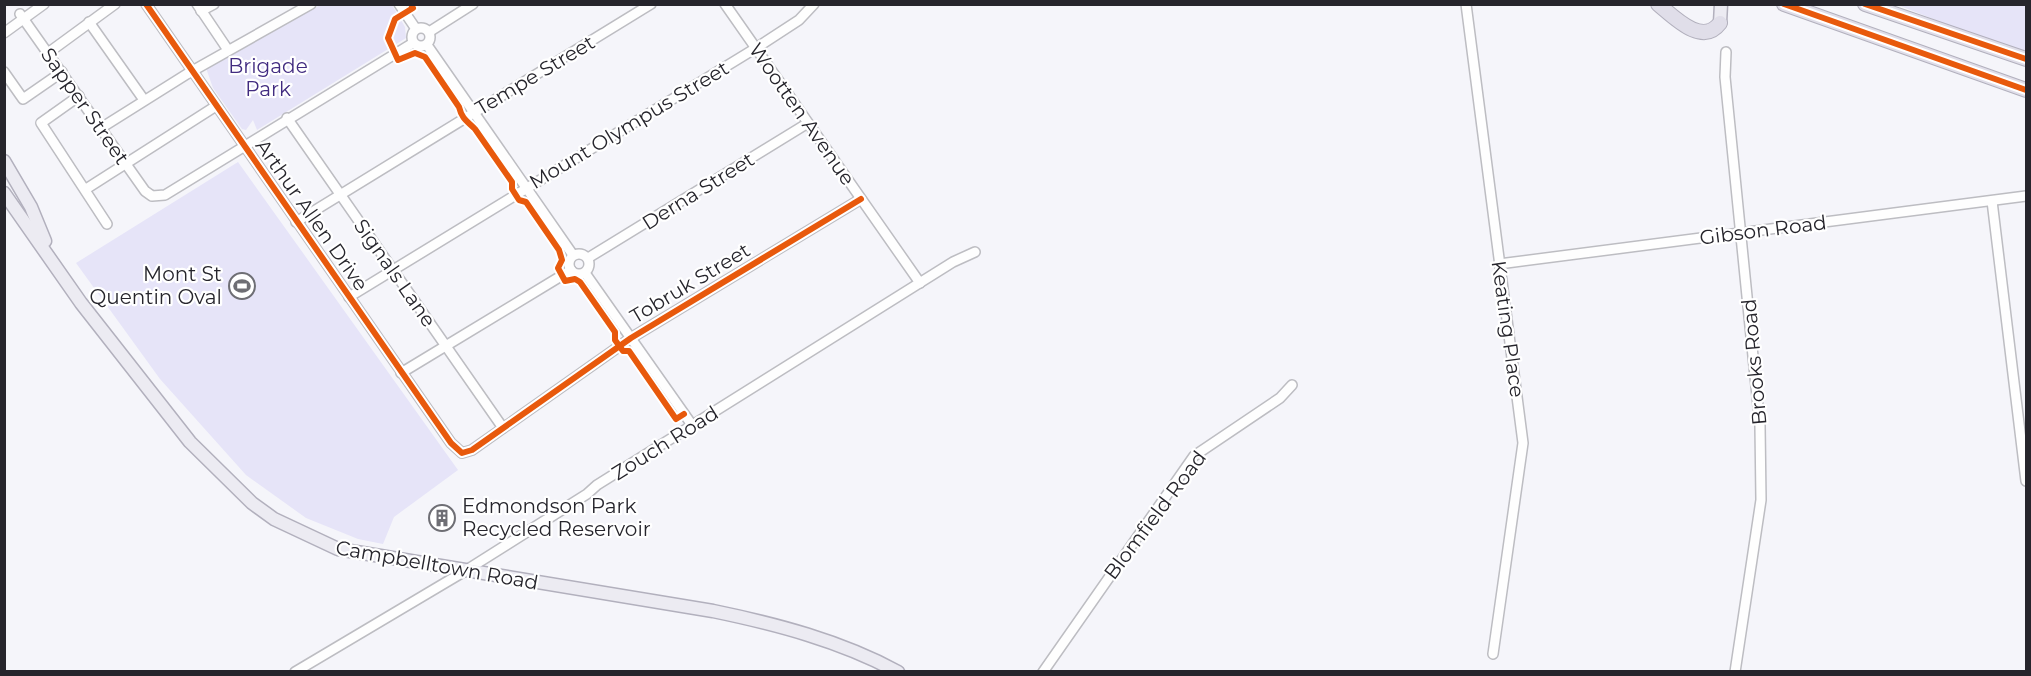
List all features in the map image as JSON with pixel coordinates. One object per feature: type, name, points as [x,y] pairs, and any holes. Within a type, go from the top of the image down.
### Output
[{"type":"highway","points":[[1658,4],[1684,25],[1698,32],[1710,31],[1721,13]]},
{"type":"highway","points":[[1784,4],[2026,90]]},
{"type":"highway","points":[[1865,4],[2026,59]]},
{"type":"main road","name":"Campbelltown Road","points":[[4,161],[31,207],[54,261]]},
{"type":"main road","name":"Campbelltown Road","points":[[4,194],[54,261],[81,303],[190,442],[266,514],[314,540],[338,549],[762,622],[836,645],[898,672]]},
{"type":"street","points":[[4,33],[22,16],[44,4]]},
{"type":"street","points":[[48,52],[115,4]]},
{"type":"street","name":"Arthur Allen Drive","points":[[146,4],[451,443]]},
{"type":"street","points":[[214,4],[199,8],[228,50]]},
{"type":"street","points":[[399,4],[416,29]]},
{"type":"street","points":[[429,32],[473,4]]},
{"type":"street","name":"Tempe Street","points":[[296,222],[651,4]]},
{"type":"street","name":"Wootten Avenue","points":[[725,4],[920,283]]},
{"type":"street","name":"Mount Olympus Street","points":[[349,297],[756,48],[799,20],[814,4]]},
{"type":"street","name":"Keating Place","points":[[1466,4],[1523,443],[1493,654]]},
{"type":"street","points":[[101,128],[192,71],[309,5]]},
{"type":"street","name":"Sapper Street","points":[[22,16],[126,164],[152,196],[165,195],[243,145]]},
{"type":"street","points":[[89,22],[144,100]]},
{"type":"street","points":[[416,29],[424,28],[429,32],[430,40],[427,45]]},
{"type":"street","points":[[416,29],[411,37],[413,43],[418,46],[427,45]]},
{"type":"street","points":[[243,145],[413,43]]},
{"type":"street","points":[[427,45],[573,255]]},
{"type":"street","name":"Brooks Road","points":[[1726,52],[1725,77],[1760,413],[1761,500],[1735,672]]},
{"type":"street","points":[[4,72],[23,99],[62,72]]},
{"type":"street","points":[[79,96],[41,123],[107,224]]},
{"type":"street","points":[[86,189],[216,106]]},
{"type":"street","name":"Signals Lane","points":[[287,118],[503,428]]},
{"type":"street","name":"Derna Street","points":[[588,258],[808,123]]},
{"type":"street","name":"Gibson Road","points":[[1499,264],[2026,196]]},
{"type":"street","name":"Tobruk Street","points":[[451,443],[462,453],[467,452],[631,338],[861,199]]},
{"type":"street","points":[[1992,201],[2026,481]]},
{"type":"street","name":"Zouch Road","points":[[295,672],[465,572],[692,425],[920,283],[975,252]]},
{"type":"street","points":[[583,254],[588,258],[589,268],[585,273],[579,274],[571,270],[568,264],[573,255],[583,254]]},
{"type":"street","points":[[401,373],[571,270]]},
{"type":"street","points":[[585,273],[692,425]]},
{"type":"street","name":"Blomfield Road","points":[[1043,672],[1194,456],[1280,398],[1292,385]]},
{"type":"street","points":[[492,554],[489,564],[495,576]]},
{"type":"green space","name":"Brigade Park","points":[[320,5],[392,5],[405,27],[406,38],[257,130],[253,120],[246,130],[242,129],[213,88],[206,68]]},
{"type":"green space","points":[[1898,5],[2026,5],[2026,56]]},
{"type":"green space","points":[[238,162],[458,470],[394,517],[383,544],[358,539],[306,518],[246,475],[160,379],[76,263]]},
{"type":"cycle path","points":[[146,4],[451,443],[462,453],[472,450],[631,338],[861,199]]},
{"type":"cycle path","points":[[411,4],[413,8],[395,19],[388,38],[398,60],[415,53],[425,57],[459,107],[463,117],[475,129],[512,182],[512,189],[519,200],[526,202],[559,250],[562,260],[558,268],[565,281],[575,279],[580,282],[615,332],[615,340],[623,351],[629,351],[676,419],[684,414]]},
{"type":"cycle path","points":[[1784,4],[2026,90]]},
{"type":"cycle path","points":[[1865,4],[2026,59]]},
{"type":"place","name":"Mont St Quentin Oval","points":[[242,286]]},
{"type":"place","name":"Edmondson Park Recycled Reservoir","points":[[442,518]]}]
